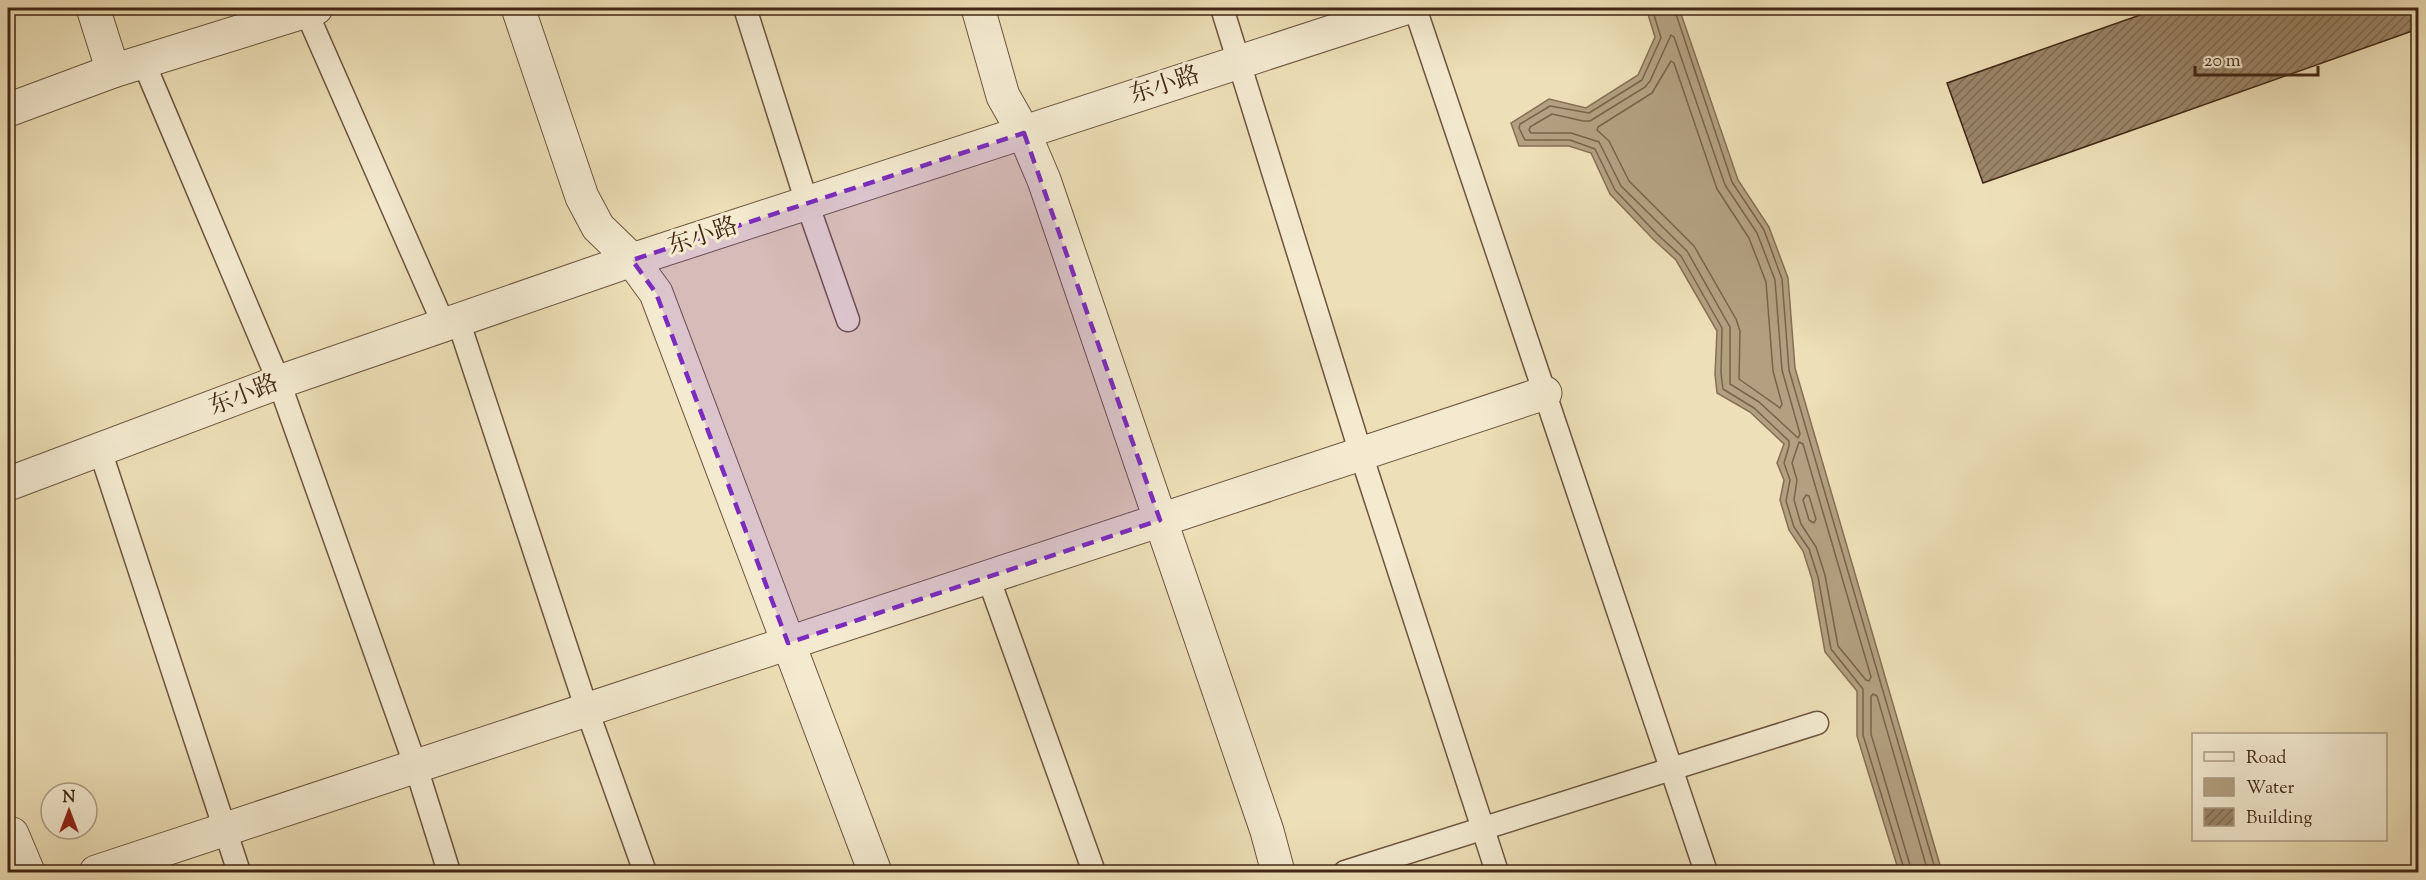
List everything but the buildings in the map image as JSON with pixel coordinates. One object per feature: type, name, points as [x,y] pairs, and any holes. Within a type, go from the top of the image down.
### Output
[{"type":"street","points":[[93,8],[128,66]]},
{"type":"street","points":[[518,8],[582,196],[598,226],[632,260],[656,292],[875,873]]},
{"type":"street","points":[[978,8],[1003,96],[1024,133],[1044,180],[1267,831],[1278,873]]},
{"type":"street","name":"东小路","points":[[8,484],[279,382],[632,260],[1405,8]]},
{"type":"street","points":[[8,110],[128,66],[300,10]]},
{"type":"street","points":[[96,873],[1545,393]]},
{"type":"street","points":[[8,836],[12,834],[28,873]]},
{"type":"lane","points":[[745,8],[807,203],[848,320]]},
{"type":"lane","points":[[1222,8],[1361,454],[1497,873]]},
{"type":"lane","points":[[1415,8],[1706,873]]},
{"type":"lane","points":[[300,10],[451,323],[645,873]]},
{"type":"lane","points":[[128,66],[279,382],[416,767],[449,873]]},
{"type":"lane","points":[[100,450],[239,873]]},
{"type":"lane","points":[[988,577],[1094,873]]},
{"type":"lane","points":[[1346,873],[1817,723]]},
{"type":"highlighted area","points":[[1024,133],[1160,520],[788,643],[656,293],[632,260]]},
{"type":"water","points":[[1646,8],[1679,8],[1738,180],[1769,227],[1788,278],[1795,368],[1942,872],[1899,872],[1857,736],[1857,691],[1825,652],[1812,579],[1803,551],[1789,530],[1780,500],[1784,480],[1777,463],[1784,444],[1750,412],[1717,393],[1715,374],[1717,331],[1676,260],[1610,194],[1591,153],[1569,146],[1519,146],[1511,123],[1549,99],[1586,108],[1638,75],[1655,37]]}]
